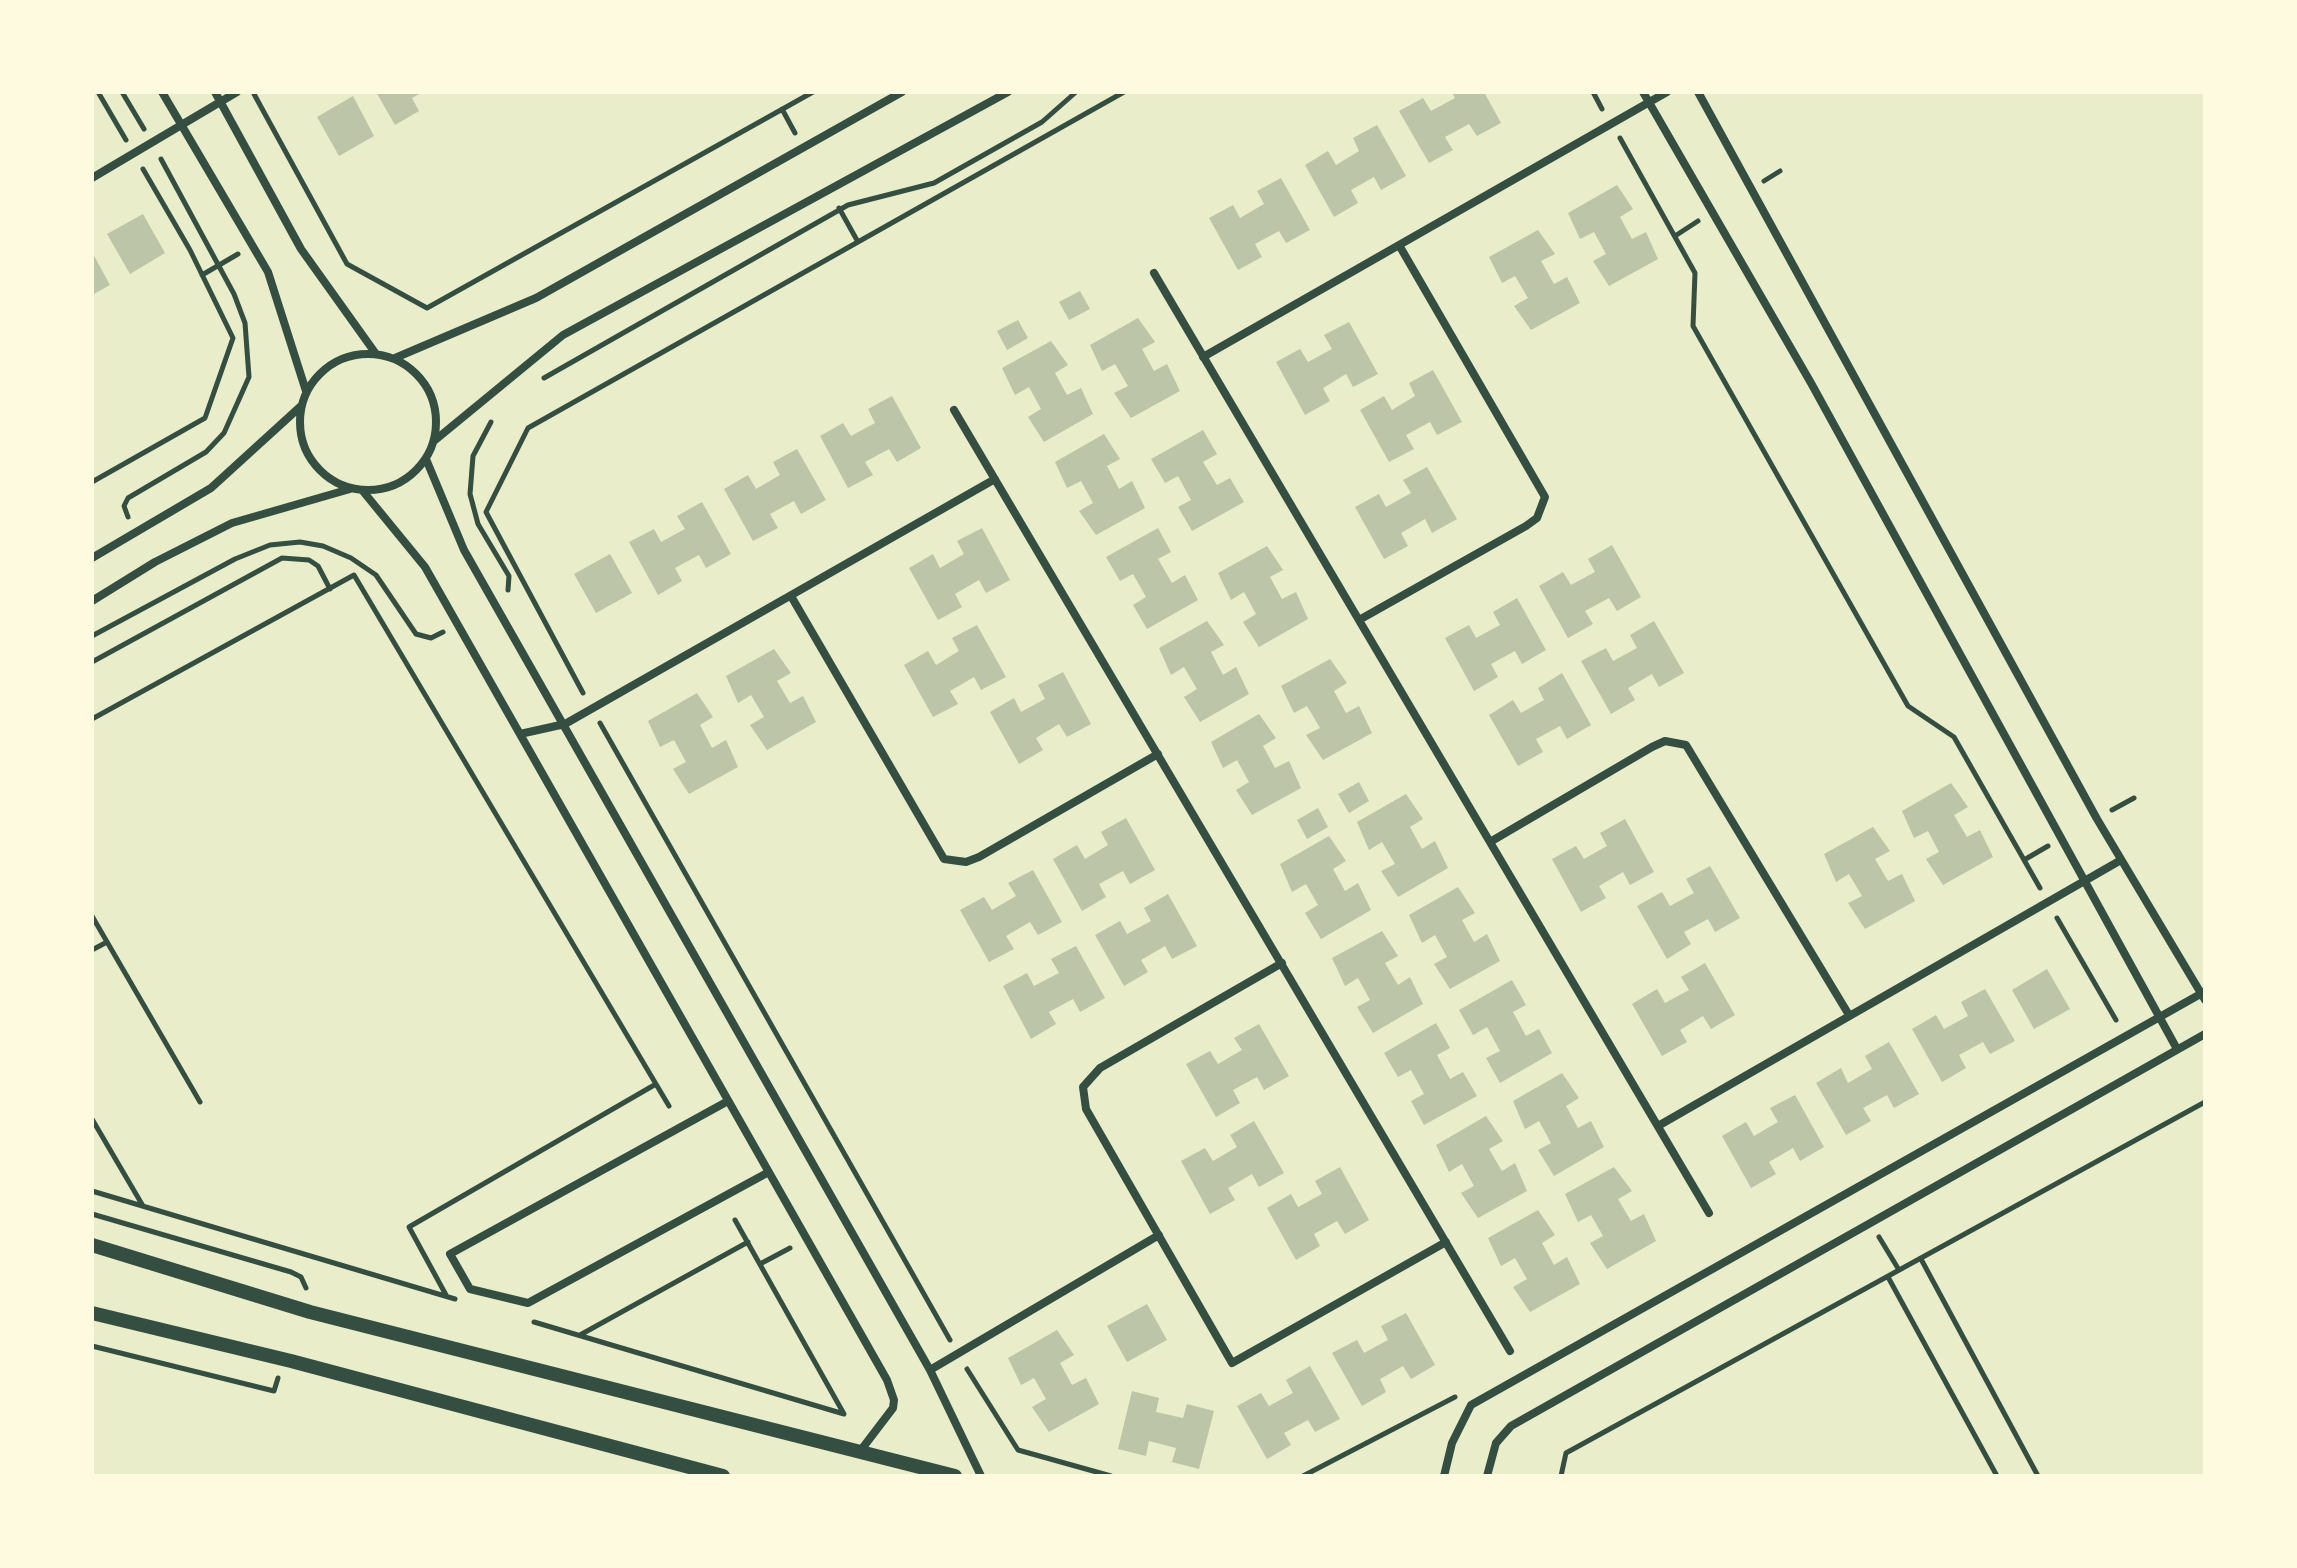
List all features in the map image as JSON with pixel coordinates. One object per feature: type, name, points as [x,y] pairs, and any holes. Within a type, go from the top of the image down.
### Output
[{"type":"street","points":[[162,92],[268,272],[306,391]]},
{"type":"street","points":[[215,92],[301,249],[376,354]]},
{"type":"street","points":[[92,178],[237,92]]},
{"type":"street","points":[[395,358],[536,298],[902,92]]},
{"type":"street","points":[[434,441],[563,335],[1008,92]]},
{"type":"street","points":[[1643,92],[1811,383],[2082,882],[2177,1049]]},
{"type":"street","points":[[1203,357],[1667,92]]},
{"type":"street","points":[[1444,1476],[1452,1443],[1471,1405],[2204,995],[2121,860],[1698,92]]},
{"type":"street","points":[[1359,620],[1526,526],[1537,518],[1545,497],[1399,245]]},
{"type":"street","points":[[1154,273],[1709,1213]]},
{"type":"street","points":[[355,354],[395,358],[412,369],[434,402],[437,421],[434,441],[426,459],[398,483],[351,489],[331,480],[315,466],[304,448],[299,427],[306,391],[318,374],[335,361],[355,354]]},
{"type":"street","points":[[92,558],[211,488],[301,406]]},
{"type":"street","points":[[954,410],[1510,1351]]},
{"type":"street","points":[[426,459],[464,550],[930,1370],[981,1476]]},
{"type":"street","points":[[520,734],[565,724],[995,479]]},
{"type":"street","points":[[92,601],[155,562],[232,523],[351,489]]},
{"type":"street","points":[[362,490],[425,567],[892,1390],[893,1408],[861,1450]]},
{"type":"street","points":[[791,596],[944,859],[966,862],[979,857],[1158,754]]},
{"type":"street","points":[[1490,842],[1652,747],[1665,741],[1686,745],[1849,1015]]},
{"type":"street","points":[[1658,1126],[2121,860]]},
{"type":"street","points":[[1282,963],[1100,1068],[1083,1087],[1086,1109],[1232,1363],[1446,1242]]},
{"type":"street","points":[[1487,1476],[1496,1443],[1511,1426],[2205,1034]]},
{"type":"street","points":[[728,1101],[450,1254],[470,1289],[528,1303],[767,1173]]},
{"type":"street","points":[[930,1370],[1159,1235]]},
{"type":"street","points":[[92,1245],[310,1312],[955,1476]]},
{"type":"street","points":[[92,1313],[291,1361],[723,1476]]},
{"type":"path","points":[[92,482],[205,418],[233,338],[202,275],[98,92]]},
{"type":"path","points":[[122,92],[221,264],[245,323],[250,348],[249,377],[237,411],[224,433],[206,452],[128,498],[126,513]]},
{"type":"path","points":[[253,92],[347,264],[427,308],[813,92]]},
{"type":"path","points":[[534,384],[840,210],[934,183],[1042,122],[1076,92]]},
{"type":"path","points":[[1111,1476],[1018,1450],[958,1354],[592,709],[486,512],[528,428],[1124,92]]},
{"type":"path","points":[[829,191],[858,242]]},
{"type":"path","points":[[202,275],[253,246]]},
{"type":"path","points":[[494,417],[473,456],[470,494],[478,524],[509,576],[506,594],[500,599]]},
{"type":"path","points":[[92,636],[235,559],[270,545],[300,542],[323,546],[351,558],[376,575],[416,634],[431,638],[440,633]]},
{"type":"path","points":[[92,662],[282,558],[309,560],[318,566],[330,589]]},
{"type":"path","points":[[92,719],[354,575],[669,1106]]},
{"type":"path","points":[[2024,860],[2060,840]]},
{"type":"path","points":[[92,916],[200,1102]]},
{"type":"path","points":[[92,950],[107,942]]},
{"type":"path","points":[[446,1296],[409,1227],[656,1084]]},
{"type":"path","points":[[1561,1476],[1566,1453],[2205,1102]]},
{"type":"path","points":[[92,1119],[143,1206]]},
{"type":"path","points":[[92,1214],[291,1272],[306,1286],[305,1297]]},
{"type":"path","points":[[1872,1223],[1899,1270]]},
{"type":"path","points":[[760,1264],[805,1240]]},
{"type":"path","points":[[579,1336],[748,1242]]},
{"type":"path","points":[[1921,1258],[2038,1476]]},
{"type":"path","points":[[1888,1277],[1997,1476]]},
{"type":"path","points":[[92,1346],[274,1391],[277,1383]]},
{"type":"building","points":[[376,92],[423,92],[412,98],[419,111],[395,125]]},
{"type":"building","points":[[1452,92],[1484,92],[1501,123],[1477,136],[1469,124],[1445,137],[1453,150],[1429,163],[1399,111],[1423,98],[1431,111],[1455,98]]},
{"type":"building","points":[[353,96],[374,136],[339,156],[317,117]]},
{"type":"building","points":[[1377,125],[1406,176],[1381,190],[1374,177],[1351,190],[1358,203],[1334,217],[1305,165],[1328,151],[1336,165],[1359,151],[1353,138]]},
{"type":"building","points":[[1281,178],[1310,230],[1286,243],[1279,231],[1255,244],[1262,257],[1238,270],[1209,218],[1233,205],[1240,218],[1264,204],[1257,191]]},
{"type":"building","points":[[1617,185],[1633,209],[1620,217],[1632,239],[1646,232],[1658,259],[1609,286],[1593,261],[1606,254],[1594,232],[1580,239],[1568,213]]},
{"type":"building","points":[[143,214],[165,253],[130,274],[107,234]]},
{"type":"building","points":[[1538,230],[1555,254],[1541,261],[1554,284],[1567,277],[1580,303],[1531,330],[1514,306],[1528,298],[1515,276],[1502,283],[1489,257]]},
{"type":"building","points":[[92,252],[110,285],[92,295]]},
{"type":"building","points":[[1080,291],[1090,309],[1069,320],[1059,302]]},
{"type":"building","points":[[1138,318],[1155,342],[1142,349],[1154,371],[1167,364],[1180,391],[1131,418],[1114,393],[1128,386],[1115,364],[1102,371],[1090,345]]},
{"type":"building","points":[[1018,320],[1028,338],[1007,350],[997,331]]},
{"type":"building","points":[[1349,322],[1378,374],[1353,387],[1346,374],[1323,388],[1330,401],[1305,415],[1276,362],[1300,349],[1308,362],[1332,349],[1324,335]]},
{"type":"building","points":[[1051,341],[1068,365],[1055,373],[1067,395],[1081,388],[1093,414],[1044,442],[1028,417],[1041,409],[1029,387],[1015,395],[1002,368]]},
{"type":"building","points":[[1433,370],[1462,422],[1437,435],[1430,422],[1406,435],[1414,449],[1389,462],[1360,410],[1384,396],[1392,410],[1415,396],[1409,383]]},
{"type":"building","points":[[892,396],[921,448],[897,462],[889,449],[865,462],[873,475],[848,488],[820,436],[843,423],[851,436],[875,423],[868,409]]},
{"type":"building","points":[[1203,430],[1217,454],[1203,462],[1217,485],[1230,478],[1244,502],[1192,531],[1178,507],[1191,500],[1178,476],[1165,483],[1151,459]]},
{"type":"building","points":[[1104,434],[1120,459],[1107,466],[1119,489],[1132,481],[1145,508],[1096,535],[1079,511],[1093,503],[1081,481],[1067,488],[1055,462]]},
{"type":"building","points":[[797,449],[826,500],[801,514],[794,501],[770,514],[778,528],[753,541],[724,489],[748,475],[756,489],[780,475],[773,462]]},
{"type":"building","points":[[1427,467],[1457,519],[1432,533],[1425,519],[1401,533],[1408,546],[1384,559],[1355,507],[1379,494],[1386,507],[1411,493],[1403,480]]},
{"type":"building","points":[[702,502],[731,554],[706,568],[699,555],[675,568],[682,581],[658,595],[629,542],[654,529],[661,542],[685,529],[677,516]]},
{"type":"building","points":[[982,528],[1010,580],[986,593],[979,580],[955,594],[962,607],[938,620],[909,568],[933,554],[940,568],[964,554],[957,541]]},
{"type":"building","points":[[1158,528],[1171,552],[1158,559],[1172,583],[1185,575],[1198,600],[1147,629],[1133,605],[1146,597],[1133,574],[1120,581],[1106,557]]},
{"type":"building","points":[[1612,545],[1641,597],[1617,611],[1609,598],[1585,611],[1593,624],[1568,638],[1539,586],[1563,572],[1571,585],[1595,572],[1588,559]]},
{"type":"building","points":[[1267,546],[1283,570],[1270,577],[1282,599],[1296,592],[1308,619],[1259,647],[1243,622],[1256,614],[1244,592],[1231,600],[1218,573]]},
{"type":"building","points":[[610,554],[632,593],[596,613],[574,574]]},
{"type":"building","points":[[1517,598],[1546,650],[1522,664],[1515,651],[1491,664],[1498,677],[1474,691],[1445,638],[1469,625],[1476,638],[1500,625],[1493,612]]},
{"type":"building","points":[[1207,621],[1224,645],[1211,652],[1223,675],[1236,667],[1249,694],[1200,722],[1184,697],[1197,689],[1184,667],[1171,675],[1159,648]]},
{"type":"building","points":[[1654,621],[1684,673],[1659,687],[1652,674],[1628,688],[1635,700],[1611,714],[1581,661],[1606,648],[1613,661],[1637,648],[1630,635]]},
{"type":"building","points":[[977,625],[1006,677],[981,690],[974,677],[950,691],[958,704],[933,717],[904,665],[928,651],[936,665],[959,651],[952,638]]},
{"type":"building","points":[[774,649],[791,673],[777,681],[790,703],[803,696],[816,722],[767,750],[750,725],[764,717],[751,695],[738,703],[726,676]]},
{"type":"building","points":[[1330,659],[1347,683],[1334,691],[1346,713],[1359,706],[1372,733],[1323,760],[1306,735],[1320,728],[1307,706],[1294,713],[1281,686]]},
{"type":"building","points":[[1063,672],[1091,724],[1067,737],[1059,724],[1036,738],[1043,750],[1019,764],[990,712],[1014,698],[1021,712],[1045,699],[1038,685]]},
{"type":"building","points":[[1562,673],[1591,725],[1567,739],[1560,726],[1536,739],[1543,752],[1518,766],[1489,715],[1513,700],[1521,713],[1544,700],[1538,688]]},
{"type":"building","points":[[697,693],[713,717],[700,725],[712,748],[726,740],[738,767],[689,794],[673,769],[686,762],[674,740],[660,747],[648,721]]},
{"type":"building","points":[[1259,714],[1276,738],[1263,746],[1275,768],[1289,761],[1301,788],[1252,815],[1236,790],[1249,782],[1237,760],[1223,768],[1211,742]]},
{"type":"building","points":[[1359,782],[1369,801],[1349,813],[1338,794]]},
{"type":"building","points":[[1951,783],[1968,807],[1954,815],[1967,837],[1980,830],[1993,857],[1943,885],[1926,859],[1939,852],[1928,831],[1914,838],[1902,811]]},
{"type":"building","points":[[1406,794],[1423,819],[1410,827],[1422,849],[1435,841],[1448,868],[1398,897],[1381,871],[1395,864],[1382,842],[1369,850],[1357,822]]},
{"type":"building","points":[[1318,808],[1328,827],[1307,839],[1297,820]]},
{"type":"building","points":[[1126,818],[1155,870],[1130,884],[1123,871],[1099,884],[1106,897],[1082,911],[1053,859],[1077,845],[1085,859],[1108,845],[1101,832]]},
{"type":"building","points":[[1625,819],[1654,872],[1630,885],[1623,872],[1599,886],[1606,898],[1581,912],[1552,859],[1576,846],[1584,859],[1607,846],[1600,833]]},
{"type":"building","points":[[1873,827],[1890,851],[1875,859],[1888,881],[1902,874],[1915,901],[1865,929],[1848,903],[1862,896],[1849,874],[1836,882],[1824,854]]},
{"type":"building","points":[[1329,836],[1346,861],[1333,869],[1345,891],[1358,883],[1371,910],[1321,939],[1305,913],[1318,905],[1306,884],[1292,892],[1280,864]]},
{"type":"building","points":[[1710,866],[1740,918],[1715,932],[1708,919],[1684,932],[1691,944],[1667,959],[1637,906],[1662,892],[1670,906],[1694,893],[1686,879]]},
{"type":"building","points":[[1033,870],[1062,922],[1038,935],[1030,922],[1006,936],[1014,949],[989,962],[960,910],[984,897],[992,910],[1016,896],[1008,883]]},
{"type":"building","points":[[1458,887],[1475,913],[1462,920],[1474,942],[1487,934],[1500,961],[1450,989],[1434,964],[1447,957],[1435,935],[1422,943],[1409,915]]},
{"type":"building","points":[[1168,894],[1197,946],[1172,959],[1165,946],[1141,960],[1148,972],[1124,986],[1095,935],[1120,921],[1127,934],[1151,921],[1144,908]]},
{"type":"building","points":[[1382,931],[1398,956],[1385,963],[1398,985],[1410,977],[1423,1004],[1373,1033],[1357,1007],[1370,1000],[1358,978],[1345,986],[1332,958]]},
{"type":"building","points":[[1076,946],[1105,998],[1080,1012],[1073,999],[1049,1012],[1056,1024],[1031,1039],[1003,986],[1027,973],[1034,986],[1059,973],[1051,959]]},
{"type":"building","points":[[1705,963],[1735,1015],[1711,1029],[1703,1016],[1680,1030],[1687,1042],[1662,1056],[1632,1004],[1657,989],[1665,1003],[1689,990],[1681,977]]},
{"type":"building","points":[[2047,969],[2070,1009],[2034,1029],[2012,990]]},
{"type":"building","points":[[1512,980],[1526,1005],[1513,1012],[1526,1036],[1539,1029],[1552,1053],[1500,1083],[1486,1058],[1500,1051],[1487,1027],[1473,1035],[1459,1010]]},
{"type":"building","points":[[1985,989],[2015,1041],[1990,1054],[1983,1042],[1959,1055],[1966,1068],[1942,1082],[1912,1029],[1936,1015],[1944,1029],[1968,1016],[1961,1002]]},
{"type":"building","points":[[1436,1023],[1450,1048],[1437,1055],[1450,1079],[1463,1072],[1477,1096],[1424,1125],[1411,1101],[1424,1094],[1411,1070],[1398,1077],[1384,1053]]},
{"type":"building","points":[[1259,1024],[1289,1076],[1264,1090],[1257,1077],[1233,1090],[1240,1103],[1216,1117],[1186,1064],[1210,1051],[1218,1064],[1242,1050],[1234,1038]]},
{"type":"building","points":[[1889,1042],[1919,1094],[1894,1108],[1887,1095],[1863,1108],[1871,1121],[1846,1135],[1816,1083],[1841,1068],[1848,1083],[1872,1069],[1865,1056]]},
{"type":"building","points":[[1562,1073],[1579,1098],[1566,1106],[1578,1128],[1591,1121],[1604,1147],[1554,1176],[1538,1150],[1551,1143],[1539,1121],[1525,1129],[1513,1101]]},
{"type":"building","points":[[1795,1095],[1824,1147],[1800,1161],[1793,1148],[1769,1162],[1776,1174],[1751,1188],[1722,1136],[1746,1122],[1754,1136],[1778,1122],[1770,1108]]},
{"type":"building","points":[[1486,1116],[1503,1141],[1489,1149],[1502,1171],[1515,1163],[1527,1191],[1478,1218],[1461,1193],[1474,1186],[1462,1164],[1449,1172],[1436,1145]]},
{"type":"building","points":[[1254,1121],[1284,1173],[1259,1187],[1252,1174],[1228,1188],[1235,1200],[1210,1214],[1181,1161],[1205,1148],[1213,1161],[1237,1147],[1230,1135]]},
{"type":"building","points":[[1340,1167],[1369,1220],[1345,1234],[1337,1221],[1314,1234],[1320,1246],[1296,1260],[1267,1208],[1291,1194],[1298,1207],[1322,1194],[1315,1181]]},
{"type":"building","points":[[1614,1167],[1632,1191],[1618,1199],[1631,1221],[1644,1214],[1656,1241],[1607,1269],[1590,1243],[1603,1236],[1591,1215],[1578,1222],[1565,1194]]},
{"type":"building","points":[[1538,1210],[1555,1235],[1542,1243],[1554,1265],[1567,1257],[1580,1284],[1530,1312],[1513,1287],[1527,1279],[1515,1258],[1501,1266],[1488,1238]]},
{"type":"building","points":[[1147,1304],[1167,1340],[1127,1362],[1107,1326]]},
{"type":"building","points":[[1406,1313],[1435,1365],[1411,1379],[1403,1366],[1380,1379],[1386,1392],[1362,1406],[1332,1353],[1357,1340],[1364,1353],[1388,1340],[1381,1326]]},
{"type":"building","points":[[1057,1330],[1074,1355],[1060,1363],[1072,1385],[1086,1378],[1099,1404],[1049,1432],[1032,1407],[1046,1399],[1034,1378],[1021,1385],[1008,1358]]},
{"type":"building","points":[[1310,1366],[1340,1419],[1315,1432],[1308,1420],[1284,1433],[1291,1445],[1267,1459],[1237,1406],[1261,1393],[1269,1406],[1293,1393],[1286,1380]]},
{"type":"building","points":[[1132,1391],[1159,1398],[1156,1412],[1183,1418],[1187,1404],[1214,1411],[1199,1469],[1172,1462],[1176,1448],[1149,1441],[1146,1456],[1118,1449]]}]
